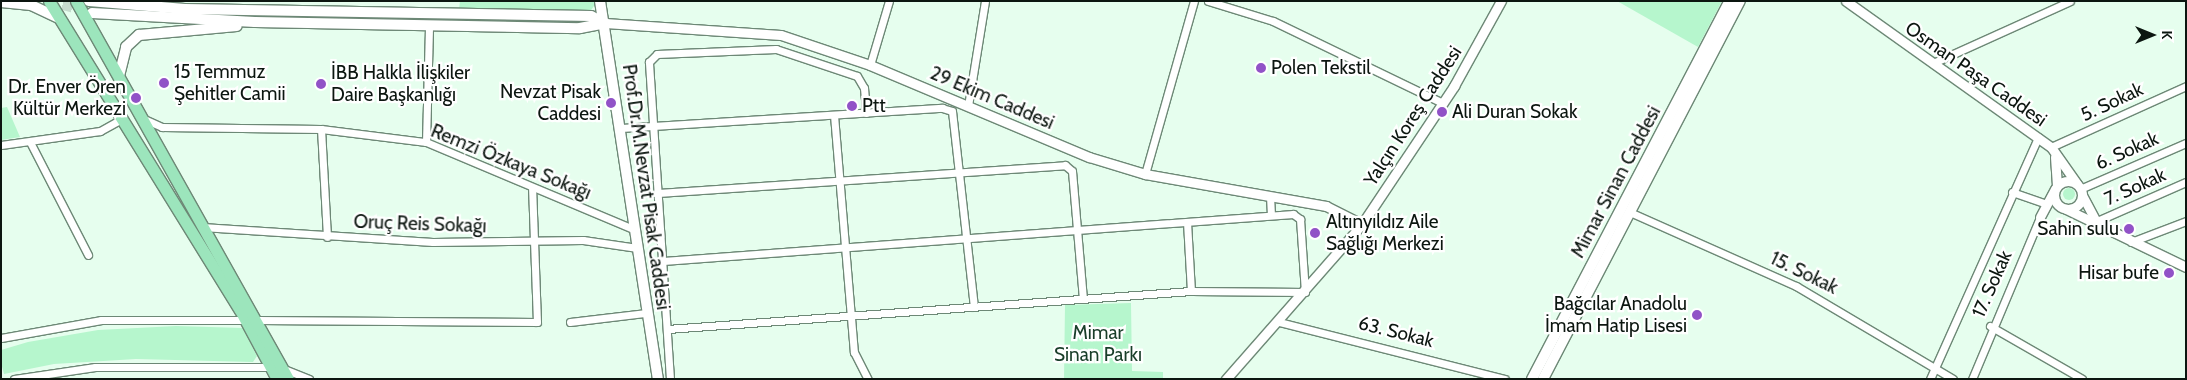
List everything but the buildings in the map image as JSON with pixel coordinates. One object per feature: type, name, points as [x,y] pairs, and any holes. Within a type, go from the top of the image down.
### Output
[{"type":"main road","points":[[49,1],[246,320],[271,367],[283,376]]},
{"type":"main road","points":[[76,1],[202,227],[258,320],[283,376]]},
{"type":"main road","points":[[88,1],[185,9],[591,16],[604,23]]},
{"type":"main road","name":"Prof.Dr.M.Nevzat Pisak Caddesi","points":[[600,1],[621,128],[646,313],[658,379]]},
{"type":"main road","name":"Mimar Sinan Caddesi","points":[[1532,379],[1730,1]]},
{"type":"main road","name":"Mimar Sinan Caddesi","points":[[1543,379],[1632,213],[1740,1]]},
{"type":"main road","points":[[1,2],[31,5],[59,18]]},
{"type":"main road","points":[[92,13],[255,22],[580,28],[604,23]]},
{"type":"main road","points":[[119,76],[126,47],[139,35],[255,22]]},
{"type":"street","points":[[870,65],[889,1]]},
{"type":"street","points":[[968,106],[985,1]]},
{"type":"street","points":[[1145,174],[1194,1]]},
{"type":"street","points":[[1208,1],[1273,21],[1443,103]]},
{"type":"street","name":"Yalçın Koreş Caddesi","points":[[1226,379],[1279,322],[1362,224],[1443,103],[1501,1]]},
{"type":"street","name":"Osman Paşa Caddesi","points":[[1846,1],[2051,147],[2080,189],[2097,221]]},
{"type":"street","points":[[1933,63],[2070,1]]},
{"type":"street","name":"29 Ekim Caddesi","points":[[604,23],[781,35],[870,65],[1071,150],[1145,174],[1326,206],[1362,224]]},
{"type":"street","points":[[426,142],[428,25]]},
{"type":"street","points":[[670,379],[649,62],[657,54],[776,49],[857,76],[864,88],[866,113]]},
{"type":"street","name":"5. Sokak","points":[[2051,147],[2186,86]]},
{"type":"street","points":[[621,128],[866,113],[952,111],[962,174],[974,307]]},
{"type":"street","points":[[834,115],[854,352],[868,379]]},
{"type":"street","points":[[142,117],[162,127],[152,136]]},
{"type":"street","points":[[1,145],[100,131],[123,118]]},
{"type":"street","name":"Remzi Özkaya Sokağı","points":[[162,127],[321,129],[426,142],[635,230]]},
{"type":"street","points":[[321,129],[327,237]]},
{"type":"street","points":[[1930,379],[2038,137]]},
{"type":"street","points":[[30,142],[88,255]]},
{"type":"street","name":"6. Sokak","points":[[2080,189],[2186,143]]},
{"type":"street","points":[[2051,147],[2060,173],[2056,188],[2064,208]]},
{"type":"street","points":[[658,193],[962,174],[1065,165],[1072,171],[1083,299]]},
{"type":"street","points":[[2040,217],[2064,208],[2076,206],[2080,189],[2066,181],[2056,188]]},
{"type":"street","name":"7. Sokak","points":[[2097,221],[2186,182]]},
{"type":"street","points":[[258,320],[537,322],[532,188]]},
{"type":"street","name":"17. Sokak","points":[[1972,379],[1990,326],[2046,204],[2056,188]]},
{"type":"street","points":[[2012,192],[2046,204]]},
{"type":"street","points":[[1270,196],[1271,215]]},
{"type":"street","name":"Osman Paşa Caddesi","points":[[2064,208],[2097,221],[2131,242],[2186,267]]},
{"type":"street","name":"15. Sokak","points":[[1632,213],[1796,286],[1935,366],[1953,379]]},
{"type":"street","points":[[663,261],[968,240],[1293,214],[1300,219],[1305,292],[1191,292],[667,329]]},
{"type":"street","points":[[2131,242],[2186,221]]},
{"type":"street","points":[[1187,222],[1191,292]]},
{"type":"street","name":"Oruç Reis Sokağı","points":[[202,227],[327,237],[533,242],[583,240],[637,248]]},
{"type":"street","points":[[570,322],[646,313]]},
{"type":"street","points":[[1,338],[101,320],[246,320]]},
{"type":"street","name":"63. Sokak","points":[[1279,322],[1505,379]]},
{"type":"street","points":[[1990,326],[2082,379]]},
{"type":"street","points":[[14,379],[95,367],[271,367]]},
{"type":"street","points":[[283,376],[309,379]]},
{"type":"green space","points":[[460,1],[594,1],[594,6],[589,13],[459,10]]},
{"type":"green space","points":[[1617,1],[1722,1],[1698,47]]},
{"type":"green space","points":[[7,107],[20,137],[1,140],[1,108]]},
{"type":"green space","points":[[2069,188],[2075,194],[2069,200],[2063,194]]},
{"type":"green space","name":"Mimar Sinan Parkı","points":[[1131,303],[1132,371],[1163,372],[1163,379],[1064,379],[1065,305]]},
{"type":"green space","points":[[176,326],[243,328],[257,356],[253,362],[136,359],[54,364],[4,374],[1,363],[1,350],[28,342],[98,330]]},
{"type":"tunnel","points":[[48,1],[86,11]]},
{"type":"place","name":"Polen Tekstil","points":[[1261,68]]},
{"type":"place","name":"15 Temmuz Şehitler Camii","points":[[164,83]]},
{"type":"place","name":"İBB Halkla İlişkiler Daire Başkanlığı","points":[[321,84]]},
{"type":"place","name":"Dr. Enver Ören Kültür Merkezi","points":[[136,98]]},
{"type":"place","name":"Nevzat Pisak Caddesi","points":[[611,103]]},
{"type":"place","name":"Ptt","points":[[852,106]]},
{"type":"place","name":"Ali Duran Sokak","points":[[1442,112]]},
{"type":"place","name":"Sahin sulu","points":[[2129,229]]},
{"type":"place","name":"Altınyıldız Aile Sağlığı Merkezi","points":[[1315,233]]},
{"type":"place","name":"Hisar bufe","points":[[2169,273]]},
{"type":"place","name":"Bağcılar Anadolu İmam Hatip Lisesi","points":[[1697,315]]}]
